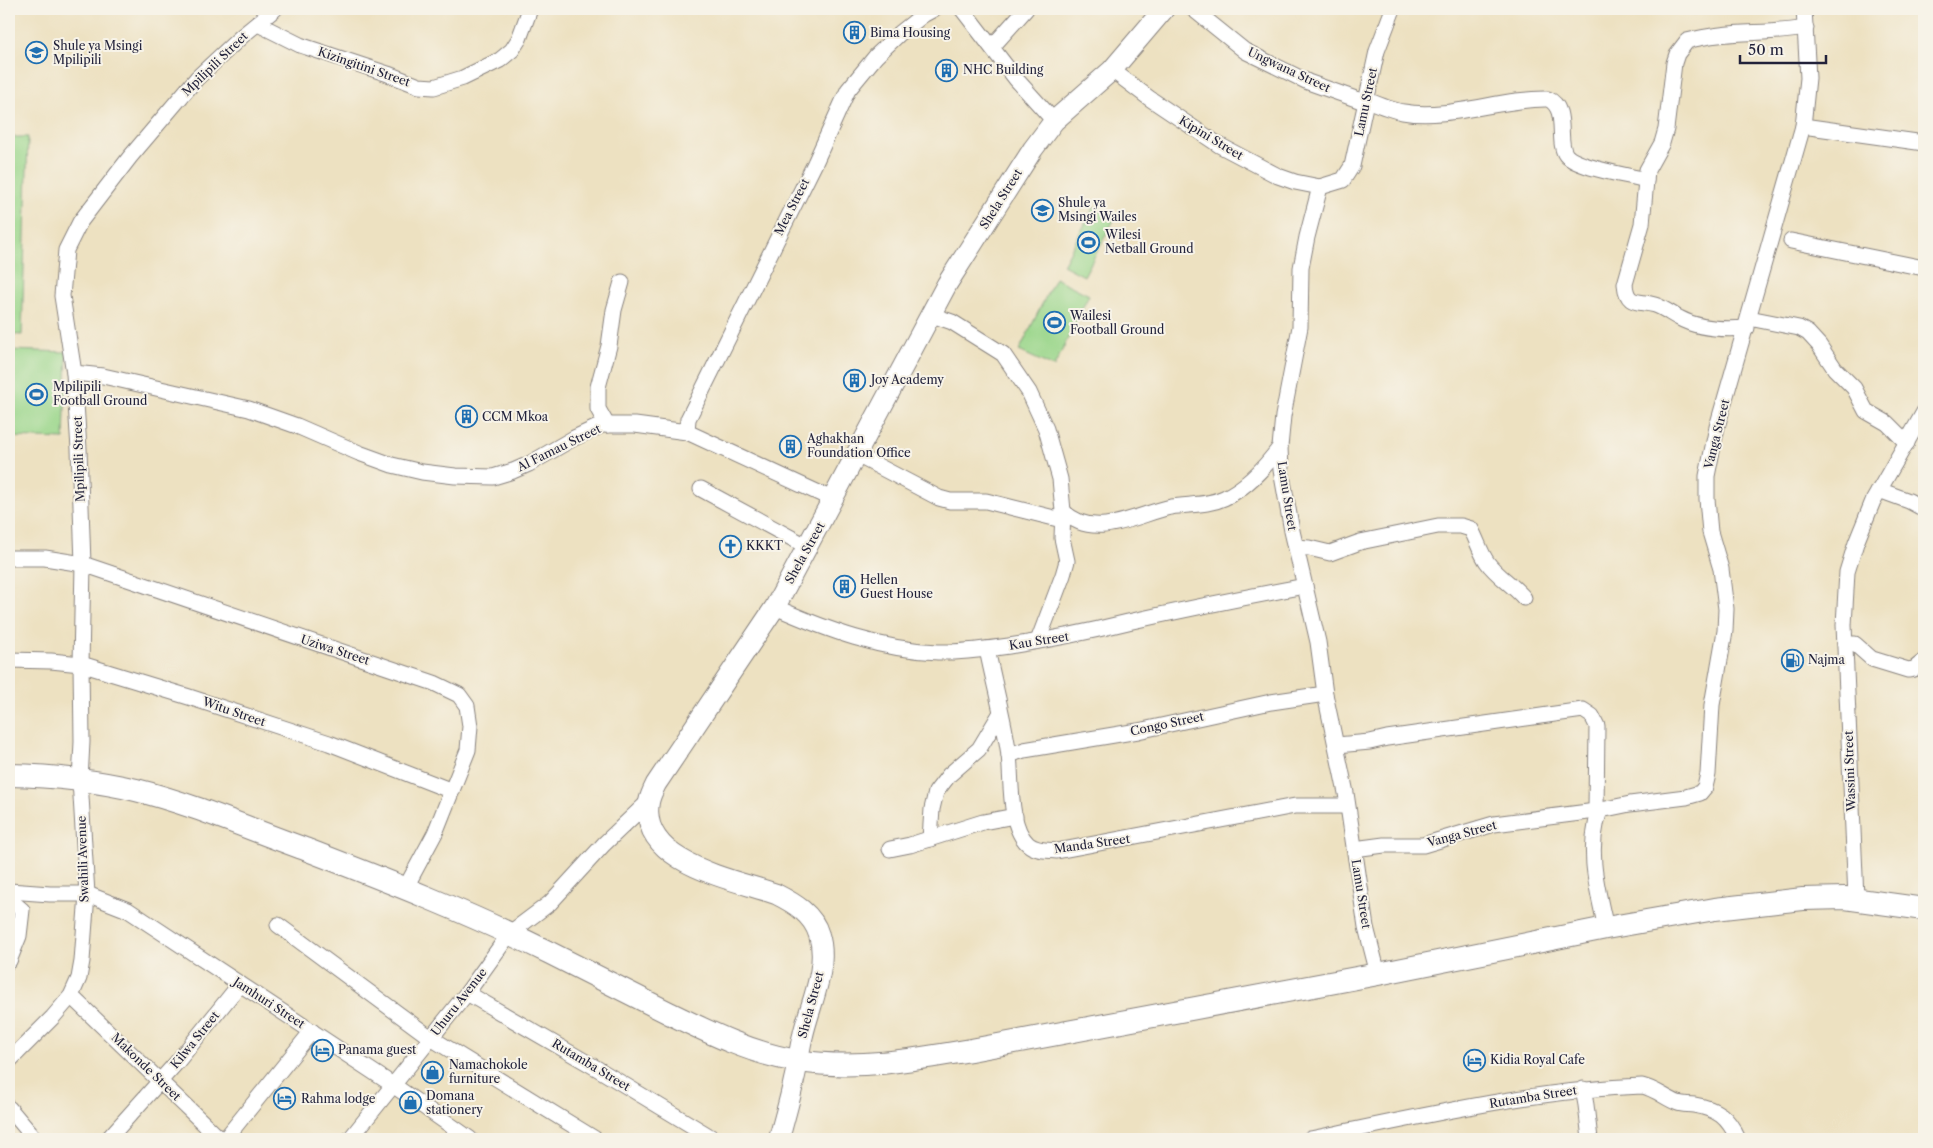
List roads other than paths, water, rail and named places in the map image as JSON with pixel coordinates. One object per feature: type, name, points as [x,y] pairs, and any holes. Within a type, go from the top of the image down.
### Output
[{"type":"highway","points":[[9,775],[80,780],[136,790],[181,803],[406,888],[510,933],[697,1027],[745,1047],[798,1061],[871,1065],[910,1061],[1378,974],[1606,928],[1768,902],[1856,898],[1924,909]]},
{"type":"main road","name":"Shela Street","points":[[779,1139],[822,964],[821,942],[815,926],[810,917],[776,894],[688,864],[668,851],[656,838],[648,823],[649,801],[656,784],[775,607],[948,284],[1032,149],[1054,121],[1112,70],[1164,9]]},
{"type":"street","name":"Mpilipili Street","points":[[80,780],[82,742],[82,564],[79,449],[74,373],[62,296],[66,250],[80,222],[130,157],[197,78],[242,36],[275,9]]},
{"type":"street","name":"Kizingitini Street","points":[[258,24],[300,45],[418,86],[434,87],[464,78],[500,60],[512,50],[519,39],[530,9]]},
{"type":"street","name":"Mea Street","points":[[687,432],[688,419],[815,163],[848,90],[876,56],[899,34],[923,15],[934,9]]},
{"type":"street","points":[[962,9],[1020,84],[1054,121]]},
{"type":"street","points":[[992,47],[1026,9]]},
{"type":"street","name":"Ungwana Street","points":[[1193,9],[1245,51],[1308,82],[1393,110],[1423,114],[1490,104],[1548,99],[1556,105],[1561,123],[1564,153],[1568,157],[1593,168],[1646,180]]},
{"type":"street","name":"Lamu Street","points":[[1378,974],[1366,927],[1346,793],[1326,694],[1318,642],[1284,492],[1280,447],[1288,385],[1300,327],[1301,268],[1307,236],[1320,187],[1343,180],[1352,166],[1377,51],[1391,9]]},
{"type":"street","name":"Vanga Street","points":[[1354,850],[1384,845],[1423,845],[1494,824],[1598,811],[1630,804],[1686,797],[1700,793],[1706,787],[1712,704],[1725,631],[1726,609],[1721,569],[1710,532],[1707,508],[1707,476],[1717,427],[1803,126],[1808,78],[1804,9]]},
{"type":"street","points":[[1806,28],[1783,32],[1730,34],[1695,39],[1687,41],[1682,46],[1674,63],[1666,129],[1662,143],[1649,165],[1642,224],[1625,284],[1626,292],[1634,302],[1654,305],[1694,325],[1720,329],[1748,323],[1800,328],[1819,345],[1835,369],[1854,388],[1866,411],[1887,424],[1907,443]]},
{"type":"street","name":"Kipini Street","points":[[1112,70],[1149,98],[1219,145],[1278,176],[1320,187]]},
{"type":"street","points":[[1803,126],[1924,143]]},
{"type":"street","points":[[1791,241],[1924,268]]},
{"type":"street","points":[[607,425],[598,409],[598,387],[609,346],[614,310],[622,282]]},
{"type":"street","points":[[932,315],[952,322],[1003,354],[1029,392],[1046,429],[1060,479],[1063,516],[1062,538],[1066,566],[1038,641]]},
{"type":"street","name":"Al Famau Street","points":[[74,373],[102,376],[249,409],[297,426],[392,465],[422,472],[455,476],[493,477],[501,475],[529,464],[574,438],[607,425],[634,425],[687,432],[834,500]]},
{"type":"street","name":"Wassini Street","points":[[1856,898],[1844,602],[1847,572],[1862,526],[1878,490],[1924,412]]},
{"type":"street","points":[[857,456],[939,498],[950,501],[986,501],[1063,516],[1078,522],[1100,526],[1174,507],[1213,502],[1225,498],[1272,458],[1280,447]]},
{"type":"street","points":[[701,489],[808,547]]},
{"type":"street","points":[[1878,490],[1909,501],[1924,509]]},
{"type":"street","points":[[1296,547],[1330,553],[1360,542],[1448,525],[1461,526],[1471,529],[1486,561],[1524,598]]},
{"type":"street","name":"Uziwa Street","points":[[9,558],[45,558],[82,564],[434,683],[459,695],[467,706],[470,726],[468,750],[435,833],[406,888]]},
{"type":"street","name":"Kau Street","points":[[775,607],[859,639],[901,649],[939,652],[987,649],[1038,641],[1305,586]]},
{"type":"street","points":[[1846,644],[1855,644],[1872,659],[1908,670],[1914,669],[1924,662]]},
{"type":"street","name":"Manda Street","points":[[987,649],[1009,755],[1014,816],[1027,844],[1037,849],[1057,851],[1295,806],[1347,806]]},
{"type":"street","name":"Witu Street","points":[[9,660],[81,664],[329,743],[452,791]]},
{"type":"street","name":"Congo Street","points":[[1009,755],[1024,750],[1138,731],[1271,702],[1326,694]]},
{"type":"street","points":[[1337,745],[1370,742],[1583,710],[1592,716],[1596,726],[1598,811],[1593,836],[1594,873],[1606,928]]},
{"type":"street","points":[[930,839],[932,809],[936,792],[949,774],[980,749],[1000,714]]},
{"type":"street","name":"Swahili Avenue","points":[[9,1061],[71,996],[79,978],[87,894],[80,780]]},
{"type":"street","points":[[510,933],[532,918],[557,896],[604,844],[649,801]]},
{"type":"street","points":[[890,849],[901,848],[982,822],[1014,816]]},
{"type":"street","points":[[9,891],[87,894]]},
{"type":"street","name":"Jamhuri Street","points":[[87,894],[140,917],[393,1085],[470,1139]]},
{"type":"street","points":[[9,899],[22,910],[19,936],[9,961]]},
{"type":"street","points":[[278,925],[431,1038],[595,1139]]},
{"type":"street","name":"Uhuru Avenue","points":[[350,1139],[467,993],[510,933]]},
{"type":"street","name":"Kilwa Street","points":[[108,1139],[160,1081],[240,984]]},
{"type":"street","name":"Rutamba Street","points":[[467,993],[714,1139]]},
{"type":"street","name":"Makonde Street","points":[[71,996],[220,1139]]},
{"type":"street","points":[[225,1139],[312,1032]]},
{"type":"street","name":"Rutamba Street","points":[[1310,1139],[1386,1122],[1499,1102],[1583,1090],[1642,1086],[1652,1088],[1680,1104],[1704,1107],[1726,1117],[1738,1139]]},
{"type":"street","points":[[1583,1090],[1590,1139]]},
{"type":"street","points":[[9,1108],[35,1139]]},
{"type":"place","name":"Bima Housing","points":[[854,33]]},
{"type":"place","name":"Shule ya Msingi Mpilipili","points":[[37,53]]},
{"type":"place","name":"NHC Building","points":[[947,70]]},
{"type":"place","name":"Shule ya Msingi Wailes","points":[[1042,210]]},
{"type":"place","name":"Wilesi Netball Ground","points":[[1089,242]]},
{"type":"place","name":"Wailesi Football Ground","points":[[1054,323]]},
{"type":"place","name":"Joy Academy","points":[[855,380]]},
{"type":"place","name":"Mpilipili Football Ground","points":[[37,394]]},
{"type":"place","name":"CCM Mkoa","points":[[466,417]]},
{"type":"place","name":"Aghakhan Foundation Office","points":[[791,446]]},
{"type":"place","name":"KKKT","points":[[730,546]]},
{"type":"place","name":"Hellen Guest House","points":[[844,587]]},
{"type":"place","name":"Najma","points":[[1792,660]]},
{"type":"place","name":"Panama guest","points":[[322,1050]]},
{"type":"place","name":"Kidia Royal Cafe","points":[[1474,1060]]},
{"type":"place","name":"Namachokole furniture","points":[[433,1072]]},
{"type":"place","name":"Rahma lodge","points":[[285,1099]]},
{"type":"place","name":"Domana stationery","points":[[410,1103]]}]
